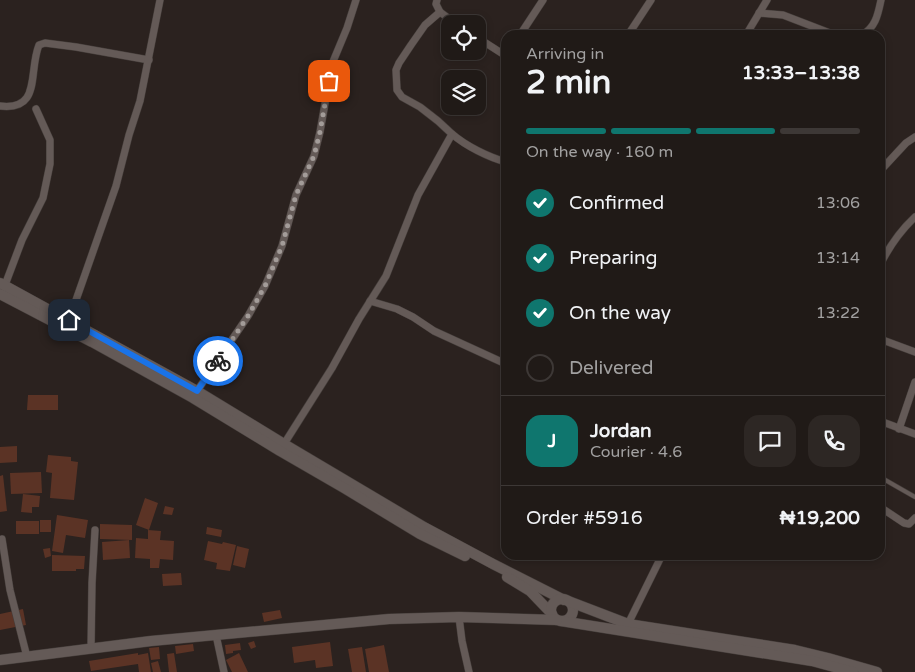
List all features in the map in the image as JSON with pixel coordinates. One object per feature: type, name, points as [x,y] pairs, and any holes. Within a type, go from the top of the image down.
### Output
[{"type":"main road","points":[[2,287],[69,320],[197,391],[424,527],[563,601],[573,608],[572,616],[565,621],[554,616],[530,591],[420,534],[193,398],[92,342],[2,287]]},
{"type":"main road","points":[[532,620],[554,616],[563,601]]},
{"type":"main road","points":[[563,601],[628,624],[794,650],[878,672]]},
{"type":"main road","points":[[0,660],[216,634],[389,619],[459,617],[532,620],[554,616],[812,661],[853,672]]},
{"type":"street","points":[[69,320],[116,186],[140,101],[160,0]]},
{"type":"street","points":[[197,391],[248,316],[265,286],[282,246],[296,195],[314,156],[332,64],[356,0]]},
{"type":"street","points":[[437,0],[436,4],[444,15]]},
{"type":"street","points":[[523,30],[543,0]]},
{"type":"street","points":[[631,30],[651,0]]},
{"type":"street","points":[[749,30],[767,0]]},
{"type":"street","points":[[869,30],[873,26],[881,0]]},
{"type":"street","points":[[440,12],[425,25],[399,63],[396,70],[397,90],[402,98],[420,107],[463,143],[501,161]]},
{"type":"street","points":[[759,13],[783,15],[822,30]]},
{"type":"street","points":[[0,106],[13,107],[23,103],[28,98],[36,52],[39,45],[44,43],[149,60]]},
{"type":"street","points":[[486,43],[501,53]]},
{"type":"street","points":[[2,287],[22,240],[43,198],[50,164],[50,140],[36,109]]},
{"type":"street","points":[[284,444],[332,368],[386,276],[418,195],[452,134]]},
{"type":"street","points":[[885,166],[915,136]]},
{"type":"street","points":[[885,254],[905,226],[915,217]]},
{"type":"street","points":[[370,301],[397,309],[434,331],[501,362]]},
{"type":"street","points":[[885,341],[915,352]]},
{"type":"street","points":[[899,429],[915,382]]},
{"type":"street","points":[[885,423],[915,434]]},
{"type":"street","points":[[885,510],[904,523],[909,524],[915,518]]},
{"type":"street","points":[[91,649],[95,530]]},
{"type":"street","points":[[2,539],[10,590],[27,657]]},
{"type":"street","points":[[628,624],[660,560]]},
{"type":"street","points":[[459,617],[469,672]]},
{"type":"street","points":[[216,634],[224,672]]},
{"type":"lane","points":[[885,480],[915,497]]},
{"type":"building","points":[[28,395],[58,395],[58,410],[27,410]]},
{"type":"building","points":[[17,446],[17,462],[0,463],[0,447]]},
{"type":"building","points":[[48,455],[71,457],[71,461],[78,462],[74,500],[50,498],[52,473],[46,472]]},
{"type":"building","points":[[41,472],[42,493],[11,494],[10,473]]},
{"type":"building","points":[[3,475],[7,511],[0,512],[0,476]]},
{"type":"building","points":[[23,494],[40,496],[39,507],[32,507],[32,513],[21,512]]},
{"type":"building","points":[[145,498],[158,503],[149,530],[136,525]]},
{"type":"building","points":[[165,506],[174,508],[172,515],[163,514]]},
{"type":"building","points":[[57,515],[88,520],[85,538],[66,535],[63,553],[52,551]]},
{"type":"building","points":[[40,520],[51,520],[51,532],[40,532]]},
{"type":"building","points":[[16,521],[39,521],[39,534],[16,534]]},
{"type":"building","points":[[100,524],[132,525],[132,540],[100,539]]},
{"type":"building","points":[[207,527],[222,530],[221,537],[206,534]]},
{"type":"building","points":[[148,530],[161,531],[160,540],[174,541],[173,560],[160,559],[159,568],[150,568],[150,559],[135,558],[136,538],[148,539]]},
{"type":"building","points":[[129,540],[130,558],[103,560],[102,542]]},
{"type":"building","points":[[208,541],[236,545],[230,571],[216,569],[217,563],[204,560]]},
{"type":"building","points":[[237,546],[249,549],[245,568],[233,565]]},
{"type":"building","points":[[50,548],[51,556],[45,558],[43,549]]},
{"type":"building","points":[[52,555],[85,556],[84,569],[52,571]]},
{"type":"building","points":[[181,573],[182,585],[163,586],[162,574]]},
{"type":"building","points":[[23,609],[26,625],[0,630],[0,614]]},
{"type":"building","points":[[280,610],[282,618],[264,622],[262,613]]},
{"type":"building","points":[[254,641],[256,647],[251,649],[248,643]]},
{"type":"building","points":[[330,642],[333,666],[316,668],[315,660],[294,663],[292,647]]},
{"type":"building","points":[[240,643],[241,650],[226,654],[225,645]]},
{"type":"building","points":[[193,644],[194,651],[176,654],[175,646]]},
{"type":"building","points":[[384,645],[389,672],[369,672],[365,649]]},
{"type":"building","points":[[159,647],[160,659],[151,660],[149,648]]},
{"type":"building","points":[[362,647],[366,672],[352,672],[348,649]]},
{"type":"building","points":[[138,653],[138,655],[148,653],[151,672],[139,672],[138,664],[91,671],[89,661]]},
{"type":"building","points":[[174,653],[177,672],[169,672],[167,654]]},
{"type":"building","points":[[239,653],[248,672],[232,672],[226,660]]},
{"type":"building","points":[[158,661],[161,672],[153,672],[151,663]]},
{"type":"way so far","points":[[218,361],[248,316],[265,286],[282,246],[296,195],[314,156],[329,81]]},
{"type":"route","points":[[69,320],[197,391],[218,361]]}]
